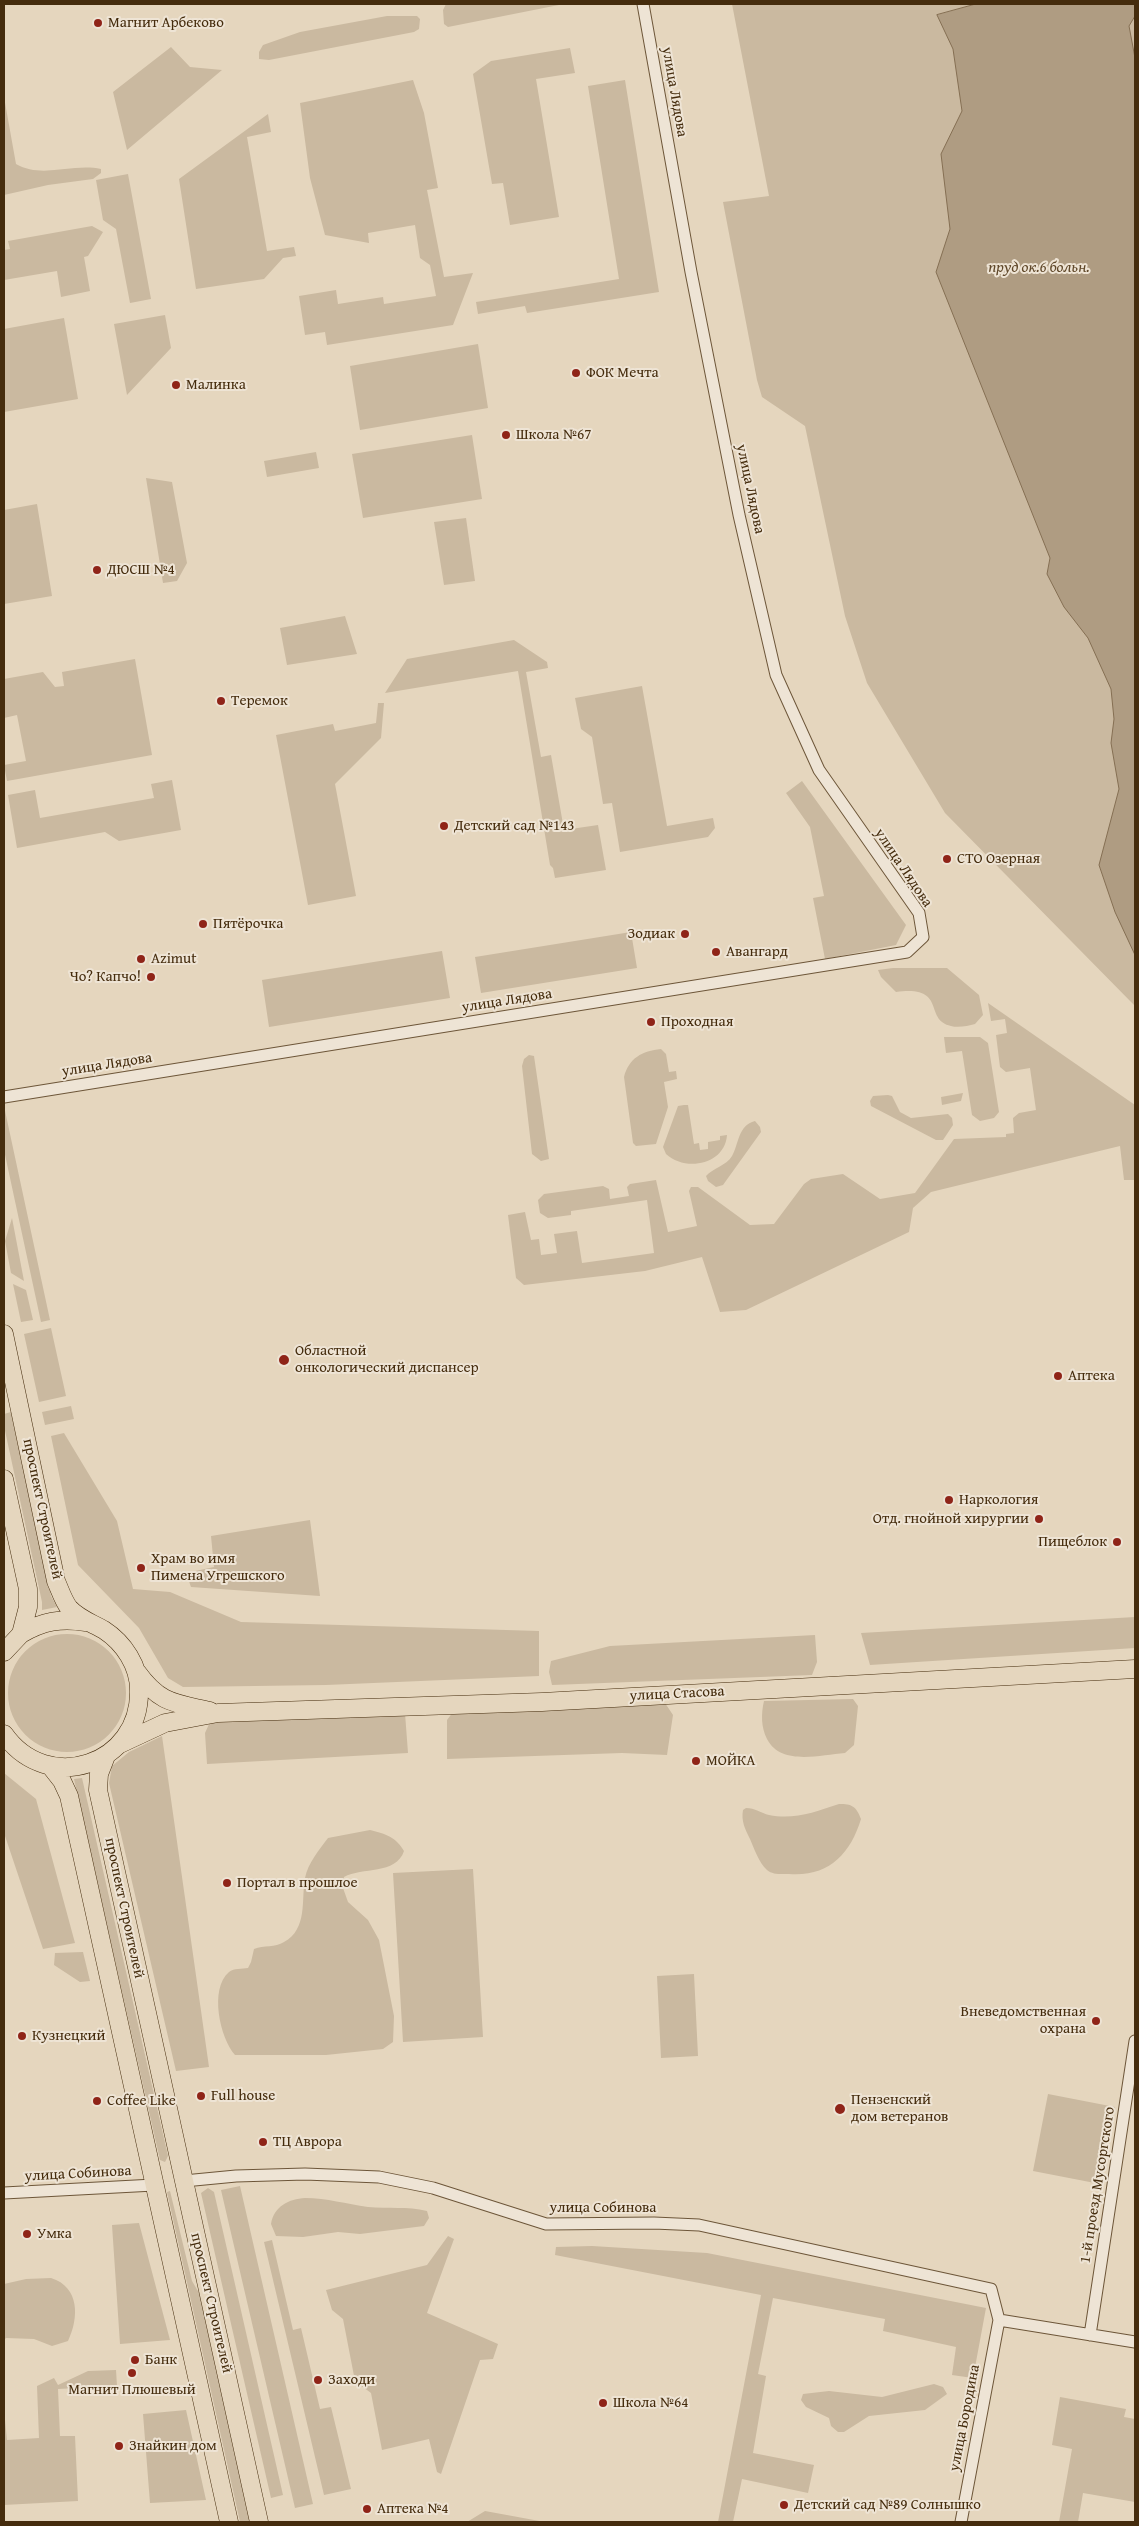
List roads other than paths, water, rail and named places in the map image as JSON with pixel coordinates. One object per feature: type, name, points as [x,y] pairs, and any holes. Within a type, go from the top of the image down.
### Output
[{"type":"main road","name":"проспект Строителей","points":[[4,1334],[56,1580],[70,1608],[86,1622],[103,1629],[117,1640],[129,1654],[136,1671],[140,1689],[138,1709],[132,1728],[120,1744],[106,1756],[99,1774],[98,1790],[259,2522]]},
{"type":"main road","name":"проспект Строителей","points":[[4,1479],[28,1589],[28,1607],[9,1645]]},
{"type":"main road","points":[[9,1645],[36,1625],[52,1620],[70,1619],[86,1622]]},
{"type":"main road","name":"улица Стасова","points":[[120,1744],[165,1723],[218,1712],[542,1702],[1135,1670]]},
{"type":"main road","name":"улица Стасова","points":[[136,1671],[146,1685],[166,1701],[218,1712]]},
{"type":"main road","points":[[4,1734],[22,1754],[51,1767],[81,1766],[106,1756]]},
{"type":"main road","name":"проспект Строителей","points":[[51,1767],[62,1781],[70,1796],[229,2522]]},
{"type":"main road","points":[[154,2185],[184,2181]]},
{"type":"street","name":"улица Лядова","points":[[4,1097],[907,952],[923,938],[919,913],[818,770],[776,675],[739,515],[691,272],[643,4]]},
{"type":"street","name":"1-й проезд Мусоргского","points":[[1090,2335],[1135,2041]]},
{"type":"street","name":"улица Собинова","points":[[184,2181],[236,2176],[305,2174],[379,2177],[433,2188],[546,2224],[654,2223],[699,2225],[991,2289],[999,2320]]},
{"type":"street","name":"улица Собинова","points":[[4,2193],[154,2185]]},
{"type":"street","points":[[999,2320],[1135,2342]]},
{"type":"street","name":"улица Бородина","points":[[961,2522],[999,2320]]},
{"type":"water","name":"пруд ок.6 больн.","points":[[976,4],[1135,4],[1135,16],[1129,26],[1135,58],[1135,955],[1115,912],[1099,865],[1119,789],[1111,743],[1114,719],[1111,689],[1088,638],[1064,607],[1047,574],[1050,558],[936,272],[950,229],[941,154],[962,111],[953,49],[937,15]]},
{"type":"place","name":"Магнит Арбеково","points":[[98,23]]},
{"type":"place","name":"ФОК Мечта","points":[[576,373]]},
{"type":"place","name":"Малинка","points":[[176,385]]},
{"type":"place","name":"Школа №67","points":[[506,435]]},
{"type":"place","name":"ДЮСШ №4","points":[[97,570]]},
{"type":"place","name":"Теремок","points":[[221,701]]},
{"type":"place","name":"Детский сад №143","points":[[444,826]]},
{"type":"place","name":"СТО Озерная","points":[[947,859]]},
{"type":"place","name":"Пятёрочка","points":[[203,924]]},
{"type":"place","name":"Зодиак","points":[[685,934]]},
{"type":"place","name":"Авангард","points":[[716,952]]},
{"type":"place","name":"Azimut","points":[[141,959]]},
{"type":"place","name":"Чо? Капчо!","points":[[151,977]]},
{"type":"place","name":"Проходная","points":[[651,1022]]},
{"type":"place","name":"Областной онкологический диспансер","points":[[284,1360]]},
{"type":"place","name":"Аптека","points":[[1058,1376]]},
{"type":"place","name":"Наркология","points":[[949,1500]]},
{"type":"place","name":"Отд. гнойной хирургии","points":[[1039,1519]]},
{"type":"place","name":"Пищеблок","points":[[1117,1542]]},
{"type":"place","name":"Храм во имя Пимена Угрешского","points":[[141,1568]]},
{"type":"place","name":"МОЙКА","points":[[696,1761]]},
{"type":"place","name":"Портал в прошлое","points":[[227,1883]]},
{"type":"place","name":"Вневедомственная охрана","points":[[1096,2021]]},
{"type":"place","name":"Кузнецкий","points":[[22,2036]]},
{"type":"place","name":"Full house","points":[[201,2096]]},
{"type":"place","name":"Coffee Like","points":[[97,2101]]},
{"type":"place","name":"Пензенский дом ветеранов","points":[[840,2109]]},
{"type":"place","name":"ТЦ Аврора","points":[[263,2142]]},
{"type":"place","name":"Умка","points":[[27,2234]]},
{"type":"place","name":"Банк","points":[[135,2360]]},
{"type":"place","name":"Магнит Плюшевый","points":[[132,2373]]},
{"type":"place","name":"Заходи","points":[[318,2380]]},
{"type":"place","name":"Школа №64","points":[[603,2403]]},
{"type":"place","name":"Знайкин дом","points":[[119,2446]]},
{"type":"place","name":"Детский сад №89 Солнышко","points":[[784,2505]]},
{"type":"place","name":"Аптека №4","points":[[367,2509]]}]
